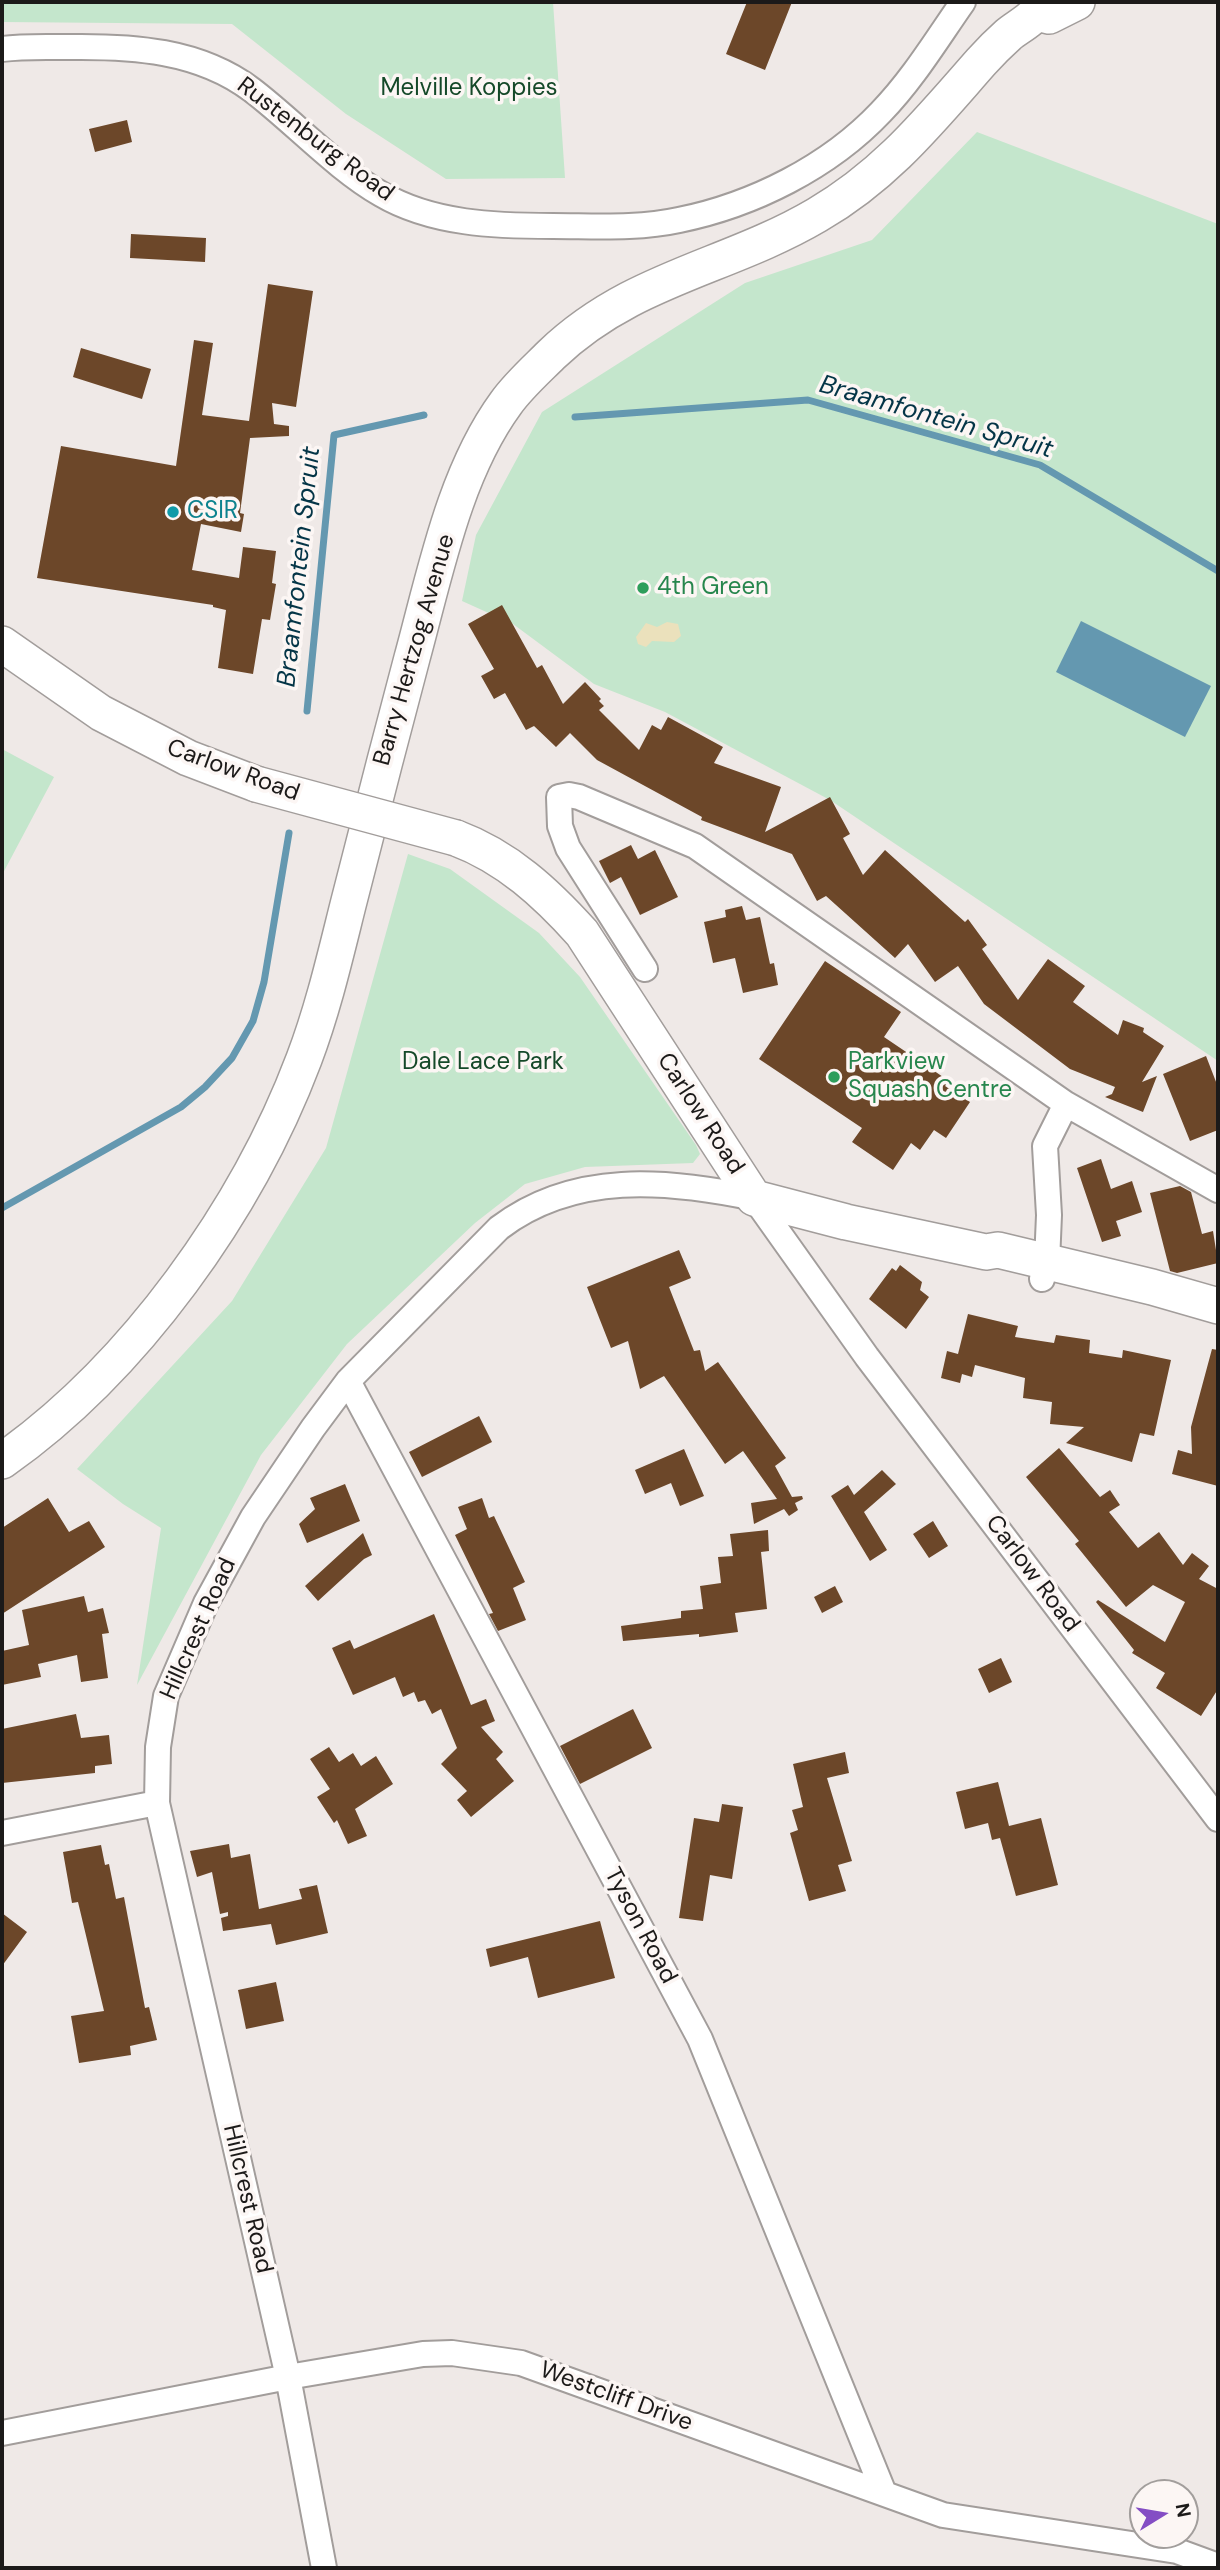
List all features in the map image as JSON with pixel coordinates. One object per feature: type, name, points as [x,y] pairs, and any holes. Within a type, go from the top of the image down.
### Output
[{"type":"main road","name":"Barry Hertzog Avenue","points":[[2,1461],[64,1413],[145,1327],[197,1261],[226,1216],[281,1115],[304,1060],[321,1009],[440,553],[466,476],[481,443],[507,401],[554,352],[590,323],[625,300],[678,275],[790,230],[858,189],[925,128],[995,47],[1038,7],[1049,16],[1077,2]]},
{"type":"main road","name":"Carlow Road","points":[[2,644],[101,713],[188,758],[256,784],[456,838],[485,850],[520,874],[582,933],[754,1198]]},
{"type":"main road","points":[[754,1198],[846,1222],[986,1252],[998,1250],[1044,1270],[1218,1322]]},
{"type":"main road","points":[[1044,1270],[1218,1306]]},
{"type":"street","name":"Rustenburg Road","points":[[2,48],[96,47],[179,55],[225,73],[250,88],[368,186],[402,204],[439,216],[511,226],[626,226],[679,220],[719,209],[800,174],[830,156],[883,111],[963,2]]},
{"type":"street","points":[[645,969],[568,848],[560,825],[559,797],[569,794],[579,797],[695,846],[1066,1104],[1218,1190]]},
{"type":"street","points":[[1044,1270],[1049,1215],[1045,1146],[1066,1104]]},
{"type":"street","name":"Hillcrest Road","points":[[324,2568],[288,2377],[157,1803],[158,1747],[162,1717],[180,1662],[206,1603],[253,1517],[313,1428],[348,1381],[499,1227],[540,1202],[579,1190],[655,1184],[712,1189],[754,1198]]},
{"type":"street","name":"Carlow Road","points":[[754,1198],[867,1357],[1218,1819]]},
{"type":"street","name":"Tyson Road","points":[[348,1381],[700,2039],[884,2493]]},
{"type":"street","points":[[2,1833],[157,1803]]},
{"type":"street","name":"Westcliff Drive","points":[[2,2432],[288,2377],[424,2354],[452,2353],[521,2363],[943,2515],[1177,2551],[1218,2566]]},
{"type":"green space","name":"Melville Koppies","points":[[2,2],[553,2],[565,178],[446,179],[346,114],[232,24],[2,22]]},
{"type":"green space","points":[[977,132],[1218,224],[1218,1061],[830,800],[665,712],[594,684],[513,624],[462,601],[476,535],[542,412],[745,283],[872,240]]},
{"type":"green space","points":[[2,749],[54,777],[2,875]]},
{"type":"green space","name":"Dale Lace Park","points":[[408,854],[450,869],[539,933],[580,977],[700,1154],[693,1163],[585,1167],[525,1184],[475,1223],[347,1344],[261,1455],[137,1685],[161,1528],[123,1504],[77,1469],[232,1301],[326,1148]]},
{"type":"sand","points":[[667,622],[678,624],[681,636],[674,642],[652,641],[646,647],[638,644],[636,637],[646,623],[657,627]]},
{"type":"water","points":[[1081,621],[1211,686],[1185,737],[1056,672]]},
{"type":"building","points":[[747,2],[792,2],[765,70],[726,54]]},
{"type":"building","points":[[127,120],[132,142],[95,152],[89,129]]},
{"type":"building","points":[[131,234],[206,238],[205,262],[130,258]]},
{"type":"building","points":[[268,284],[313,291],[296,407],[272,403],[274,424],[289,426],[289,436],[250,438],[240,513],[244,514],[241,532],[201,524],[192,570],[239,578],[243,547],[276,551],[272,583],[276,584],[270,620],[262,619],[253,674],[218,668],[226,610],[213,605],[37,578],[61,446],[176,466],[194,340],[213,343],[202,415],[249,421]]},
{"type":"building","points":[[81,348],[151,369],[142,399],[73,377]]},
{"type":"building","points":[[502,605],[537,668],[542,665],[563,704],[585,682],[601,699],[599,701],[604,706],[599,710],[639,750],[652,725],[661,730],[668,717],[723,747],[714,763],[781,787],[765,832],[830,797],[850,834],[843,838],[863,875],[885,850],[965,922],[968,919],[987,945],[982,949],[1018,1000],[1048,959],[1085,986],[1073,1002],[1118,1035],[1123,1020],[1144,1028],[1143,1032],[1164,1046],[1142,1082],[1157,1076],[1143,1112],[1105,1097],[1112,1094],[1115,1087],[1070,1069],[984,1004],[958,966],[935,982],[908,944],[895,958],[826,896],[817,901],[792,854],[701,820],[702,817],[597,760],[570,733],[556,747],[534,726],[526,730],[505,693],[494,699],[481,676],[494,669],[468,624]]},
{"type":"building","points":[[631,845],[638,859],[655,850],[678,897],[640,915],[621,877],[610,883],[599,861]]},
{"type":"building","points":[[742,906],[746,920],[760,917],[770,964],[774,963],[778,985],[743,993],[735,958],[713,963],[704,922],[726,917],[725,910]]},
{"type":"building","points":[[825,961],[901,1012],[884,1037],[949,1081],[945,1086],[970,1102],[946,1138],[934,1130],[920,1150],[911,1143],[893,1170],[852,1142],[862,1128],[759,1059]]},
{"type":"building","points":[[1206,1056],[1218,1087],[1218,1130],[1190,1141],[1163,1074]]},
{"type":"building","points":[[1101,1159],[1111,1189],[1132,1181],[1142,1212],[1116,1221],[1121,1236],[1102,1242],[1077,1168]]},
{"type":"building","points":[[1180,1186],[1191,1192],[1202,1234],[1213,1231],[1218,1263],[1177,1273],[1170,1271],[1150,1193]]},
{"type":"building","points":[[679,1250],[691,1278],[669,1287],[694,1351],[700,1350],[705,1371],[718,1362],[786,1458],[775,1466],[792,1497],[802,1496],[803,1499],[795,1503],[798,1510],[789,1516],[784,1509],[754,1524],[751,1503],[777,1499],[743,1451],[725,1464],[664,1376],[640,1389],[628,1341],[611,1348],[587,1287]]},
{"type":"building","points":[[900,1265],[922,1282],[920,1290],[929,1297],[906,1329],[869,1299],[892,1268],[896,1271]]},
{"type":"building","points":[[968,1314],[1018,1326],[1015,1337],[1054,1343],[1056,1335],[1090,1340],[1089,1353],[1122,1358],[1123,1350],[1171,1360],[1154,1436],[1140,1433],[1132,1462],[1066,1443],[1084,1427],[1050,1424],[1052,1402],[1023,1398],[1025,1378],[975,1365],[972,1377],[962,1374],[960,1383],[941,1378],[947,1351],[958,1354]]},
{"type":"building","points":[[1212,1349],[1218,1350],[1218,1486],[1172,1474],[1178,1450],[1192,1454],[1191,1427]]},
{"type":"building","points":[[479,1416],[492,1442],[422,1477],[409,1452]]},
{"type":"building","points":[[1059,1448],[1100,1497],[1110,1490],[1120,1505],[1109,1512],[1138,1548],[1159,1532],[1183,1565],[1192,1553],[1209,1566],[1199,1579],[1218,1589],[1218,1689],[1201,1716],[1156,1688],[1165,1673],[1132,1653],[1134,1650],[1096,1602],[1098,1600],[1165,1642],[1185,1602],[1153,1585],[1126,1607],[1075,1544],[1079,1541],[1026,1477]]},
{"type":"building","points":[[684,1449],[704,1496],[680,1506],[671,1483],[645,1494],[635,1470]]},
{"type":"building","points":[[882,1470],[896,1484],[864,1512],[887,1550],[870,1561],[831,1496],[848,1485],[854,1495]]},
{"type":"building","points":[[345,1484],[360,1521],[307,1543],[299,1524],[315,1509],[310,1498]]},
{"type":"building","points":[[48,1498],[69,1532],[89,1521],[105,1547],[2,1614],[2,1528]]},
{"type":"building","points":[[482,1498],[489,1518],[494,1516],[525,1582],[513,1588],[526,1620],[498,1631],[489,1614],[493,1613],[455,1535],[467,1529],[458,1507]]},
{"type":"building","points":[[933,1521],[948,1546],[929,1558],[913,1534]]},
{"type":"building","points":[[768,1530],[769,1551],[761,1552],[767,1609],[735,1613],[738,1632],[623,1641],[621,1626],[681,1618],[681,1611],[703,1609],[700,1586],[721,1583],[718,1557],[733,1556],[730,1534]]},
{"type":"building","points":[[363,1533],[372,1555],[364,1559],[318,1601],[305,1586]]},
{"type":"building","points":[[835,1586],[843,1602],[822,1613],[814,1597]]},
{"type":"building","points":[[84,1596],[88,1612],[103,1608],[109,1633],[102,1634],[108,1678],[81,1682],[77,1655],[38,1664],[41,1677],[2,1685],[2,1651],[29,1645],[22,1610]]},
{"type":"building","points":[[434,1614],[471,1705],[486,1699],[495,1721],[481,1727],[503,1752],[496,1759],[514,1781],[471,1817],[457,1800],[467,1791],[441,1764],[457,1748],[441,1709],[432,1714],[425,1700],[418,1702],[414,1692],[403,1697],[395,1677],[353,1695],[332,1648],[350,1640],[354,1649]]},
{"type":"building","points":[[1001,1658],[1012,1682],[989,1693],[978,1669]]},
{"type":"building","points":[[633,1709],[652,1748],[580,1784],[560,1746]]},
{"type":"building","points":[[76,1714],[81,1738],[109,1735],[112,1764],[95,1766],[95,1773],[2,1783],[2,1729]]},
{"type":"building","points":[[329,1747],[339,1762],[353,1753],[361,1766],[376,1756],[393,1784],[355,1809],[367,1836],[348,1844],[337,1820],[334,1823],[317,1797],[330,1789],[310,1759]]},
{"type":"building","points":[[845,1752],[849,1773],[827,1778],[852,1861],[838,1865],[846,1891],[809,1901],[790,1833],[798,1830],[792,1810],[803,1807],[793,1764]]},
{"type":"building","points":[[998,1782],[1009,1826],[1041,1818],[1058,1885],[1016,1896],[1000,1838],[992,1840],[988,1823],[965,1829],[956,1792]]},
{"type":"building","points":[[722,1804],[743,1807],[732,1879],[710,1875],[703,1921],[679,1918],[694,1818],[719,1822]]},
{"type":"building","points":[[229,1844],[231,1858],[250,1854],[259,1909],[302,1899],[299,1889],[317,1885],[328,1933],[276,1945],[271,1924],[223,1931],[221,1918],[228,1916],[228,1912],[220,1914],[212,1872],[197,1877],[190,1851]]},
{"type":"building","points":[[101,1845],[105,1865],[109,1864],[116,1899],[124,1897],[145,2008],[149,2007],[157,2040],[130,2046],[131,2055],[79,2063],[71,2016],[104,2011],[78,1902],[72,1903],[63,1852]]},
{"type":"building","points":[[2,1913],[27,1932],[2,1966]]},
{"type":"building","points":[[600,1921],[615,1978],[538,1998],[528,1957],[490,1967],[486,1949]]},
{"type":"building","points":[[276,1982],[284,2021],[246,2029],[238,1990]]},
{"type":"waterway","name":"Braamfontein Spruit","points":[[575,417],[808,400],[1040,465],[1218,571]]},
{"type":"waterway","name":"Braamfontein Spruit","points":[[307,711],[334,435],[424,415]]},
{"type":"waterway","name":"Braamfontein Spruit","points":[[2,1208],[181,1107],[205,1087],[232,1058],[253,1021],[264,982],[289,833]]},
{"type":"place","name":"CSIR","points":[[173,512]]},
{"type":"place","name":"4th Green","points":[[643,588]]},
{"type":"place","name":"Parkview Squash Centre","points":[[834,1077]]}]
